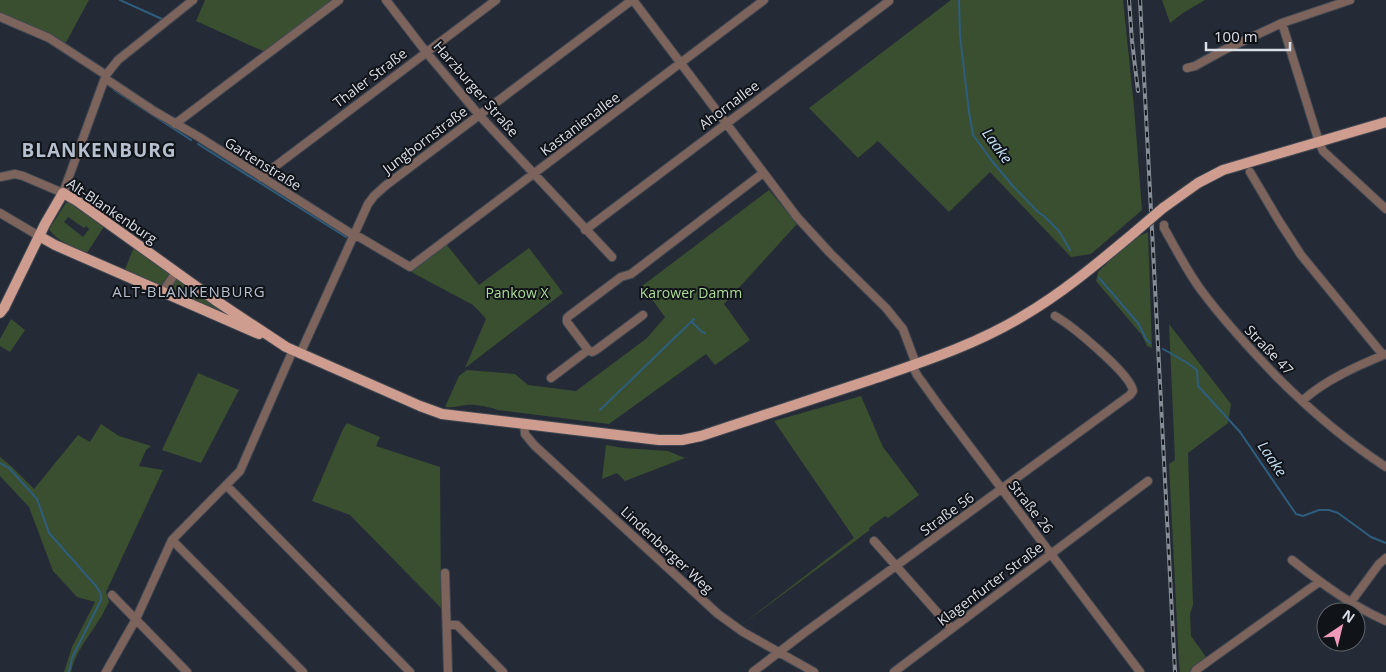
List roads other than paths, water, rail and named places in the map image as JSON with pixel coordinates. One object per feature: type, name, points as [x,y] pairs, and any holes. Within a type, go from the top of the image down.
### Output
[{"type":"main road","points":[[524,423],[659,440],[693,438],[914,365],[970,343],[1031,311],[1071,285],[1163,208],[1198,183],[1223,170],[1386,122]]},
{"type":"main road","points":[[0,313],[63,192]]},
{"type":"main road","name":"Alt-Blankenburg","points":[[63,192],[215,300],[297,352],[442,414],[524,423]]},
{"type":"main road","name":"Alt-Blankenburg","points":[[39,236],[55,245],[277,341]]},
{"type":"street","points":[[63,192],[106,77],[118,60],[193,0]]},
{"type":"street","points":[[175,124],[339,0]]},
{"type":"street","name":"Harzburger Straße","points":[[386,0],[479,116],[612,257]]},
{"type":"street","name":"Thaler Straße","points":[[260,177],[496,0]]},
{"type":"street","name":"Straße 26","points":[[632,0],[797,217],[830,253],[886,308],[903,329],[917,375],[1140,672]]},
{"type":"street","name":"Jungbornstraße","points":[[172,540],[240,471],[368,204],[374,196],[632,0]]},
{"type":"street","name":"Kastanienallee","points":[[410,267],[764,0]]},
{"type":"street","points":[[1187,68],[1282,23],[1334,2],[1350,0]]},
{"type":"street","name":"Ahornallee","points":[[585,230],[888,1]]},
{"type":"street","name":"Gartenstraße","points":[[0,17],[49,38],[154,111],[354,235],[410,267]]},
{"type":"street","points":[[1282,23],[1323,151],[1386,209]]},
{"type":"street","points":[[1250,172],[1279,222],[1301,254],[1384,355],[1339,376],[1311,393],[1302,401]]},
{"type":"street","points":[[643,314],[592,352],[588,350],[567,322],[569,316],[621,277],[631,274],[764,173]]},
{"type":"street","name":"Alt-Blankenburg","points":[[0,177],[15,174],[63,192]]},
{"type":"street","name":"Alt-Blankenburg","points":[[0,213],[39,236]]},
{"type":"street","name":"Straße 47","points":[[1164,225],[1164,228],[1201,289],[1255,355],[1324,421],[1386,466]]},
{"type":"street","points":[[163,292],[176,272]]},
{"type":"street","name":"Straße 56","points":[[753,672],[1130,395],[1133,391],[1132,385],[1107,357],[1074,328],[1055,316]]},
{"type":"street","points":[[551,378],[588,350]]},
{"type":"street","name":"Lindenberger Weg","points":[[524,423],[525,434],[534,445],[718,614],[743,632],[814,672]]},
{"type":"street","name":"Klagenfurter Straße","points":[[894,672],[1148,481]]},
{"type":"street","points":[[227,486],[410,672]]},
{"type":"street","points":[[106,672],[136,619],[172,540],[302,672]]},
{"type":"street","points":[[874,541],[951,628]]},
{"type":"street","points":[[1292,560],[1319,582],[1351,602],[1386,558]]},
{"type":"street","points":[[445,573],[448,672]]},
{"type":"street","points":[[1195,672],[1319,582]]},
{"type":"street","points":[[112,595],[187,672]]},
{"type":"street","points":[[1366,611],[1386,621]]},
{"type":"street","points":[[447,625],[457,625],[503,672]]},
{"type":"waterway","points":[[120,0],[162,19]]},
{"type":"waterway","name":"Laake","points":[[959,0],[960,36],[973,135],[1012,185],[1059,231],[1070,250]]},
{"type":"waterway","points":[[114,90],[191,140]]},
{"type":"waterway","points":[[198,144],[346,237]]},
{"type":"waterway","name":"Laake","points":[[1099,278],[1138,323],[1150,343]]},
{"type":"waterway","points":[[600,410],[694,319]]},
{"type":"waterway","points":[[692,322],[705,333]]},
{"type":"waterway","name":"Laake","points":[[1163,349],[1197,370],[1198,386],[1240,432],[1296,514],[1303,516],[1319,510],[1329,510],[1338,513],[1371,537],[1386,543]]},
{"type":"waterway","points":[[0,463],[9,468],[37,499],[49,533],[101,594],[101,600],[72,658],[69,672]]},
{"type":"railway","points":[[1129,0],[1138,91]]},
{"type":"railway","points":[[1140,0],[1175,672]]},
{"type":"district","name":"BLANKENBURG","points":[[99,150]]},
{"type":"district","name":"ALT-BLANKENBURG","points":[[189,292]]},
{"type":"park label","name":"Pankow X","points":[[517,293]]},
{"type":"park label","name":"Karower Damm","points":[[691,293]]}]
